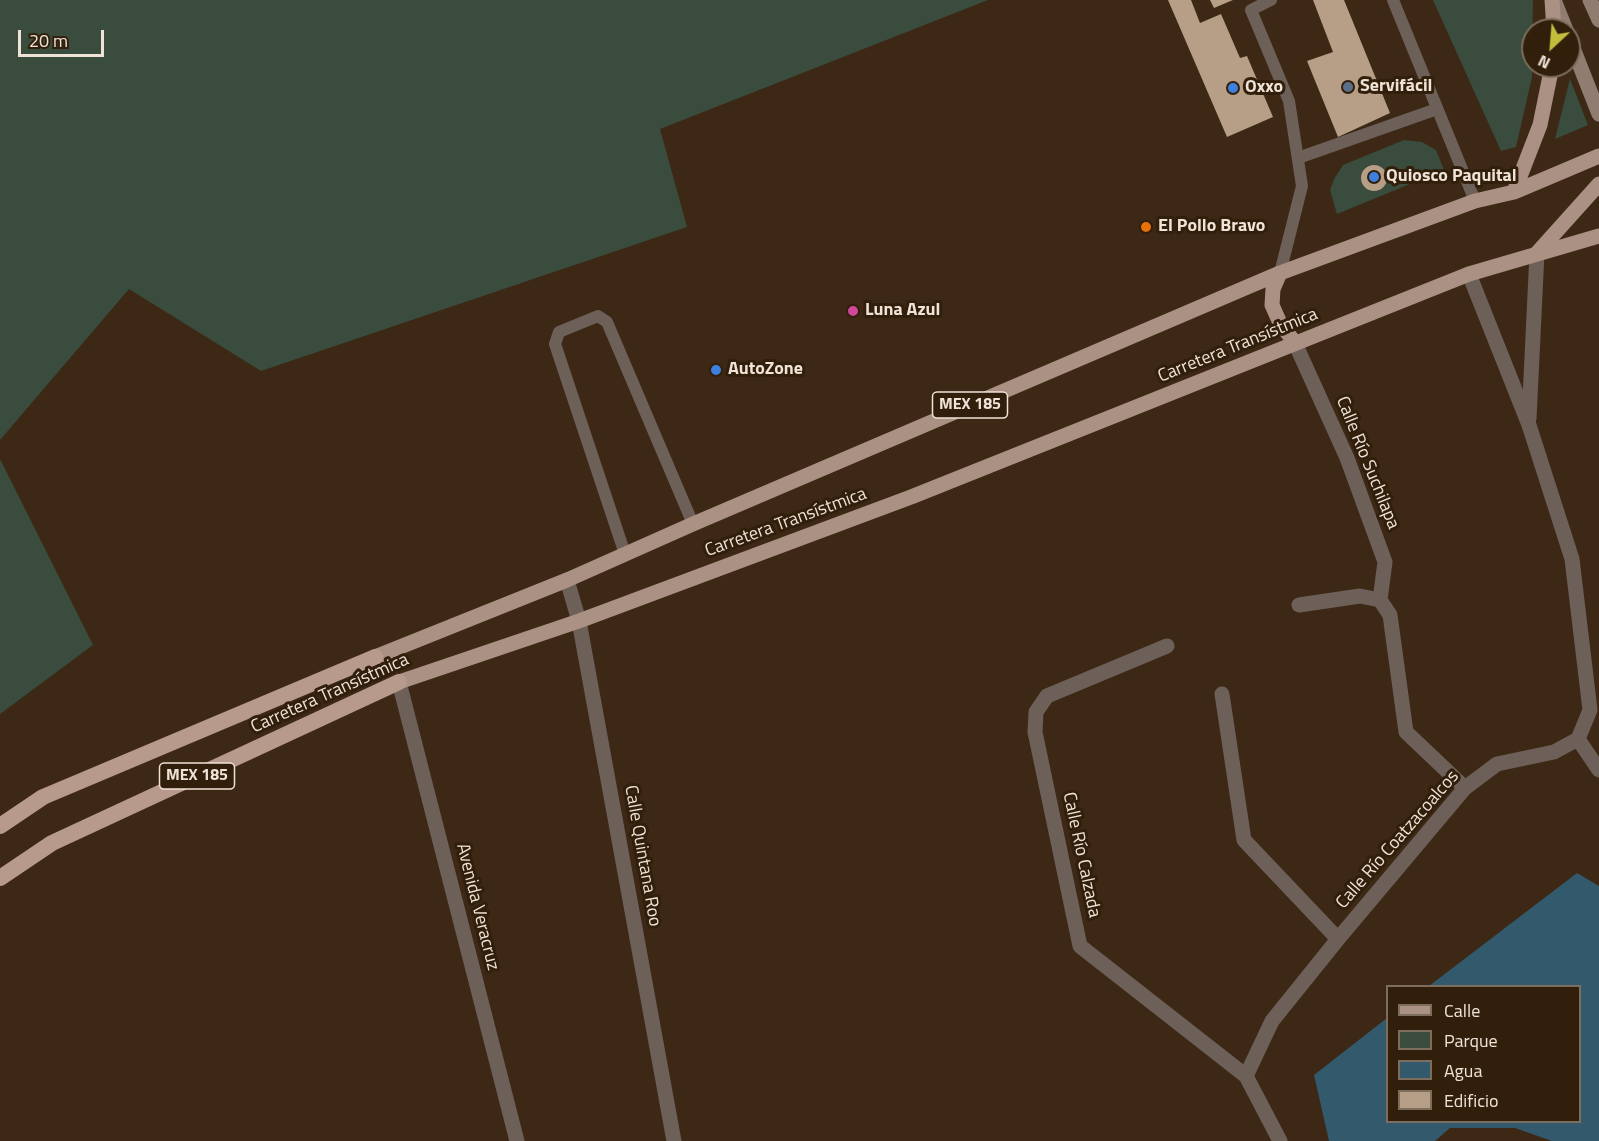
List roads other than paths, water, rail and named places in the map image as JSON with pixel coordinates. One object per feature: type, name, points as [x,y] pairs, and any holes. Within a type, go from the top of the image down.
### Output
[{"type":"highway","name":"Carretera Transístmica","points":[[0,826],[43,797],[375,657]]},
{"type":"highway","name":"Carretera Transístmica","points":[[0,878],[52,843],[399,682]]},
{"type":"main road","points":[[1553,0],[1554,18]]},
{"type":"main road","points":[[1553,0],[1561,18]]},
{"type":"main road","points":[[1590,0],[1599,20]]},
{"type":"main road","points":[[1581,68],[1599,114]]},
{"type":"main road","points":[[1514,192],[1540,124],[1550,78]]},
{"type":"main road","name":"Carretera Transístmica","points":[[375,657],[567,580],[1280,273],[1475,201],[1514,192],[1599,156]]},
{"type":"main road","points":[[1537,253],[1599,184]]},
{"type":"main road","name":"Carretera Transístmica","points":[[399,682],[579,621],[911,497],[1469,273],[1599,236]]},
{"type":"main road","points":[[1280,273],[1273,289],[1272,305],[1280,323],[1295,343]]},
{"type":"street","points":[[1529,425],[1537,253]]},
{"type":"street","points":[[1469,273],[1529,425],[1572,558],[1590,710],[1578,740],[1599,770]]},
{"type":"street","name":"Calle Río Suchilapa","points":[[1295,343],[1347,458],[1384,562],[1380,600]]},
{"type":"street","name":"Calle Quintana Roo","points":[[567,580],[579,621],[674,1141]]},
{"type":"street","points":[[1299,605],[1360,596],[1380,600],[1390,615],[1406,732],[1464,788]]},
{"type":"street","name":"Calle Río Calzada","points":[[1167,646],[1047,696],[1036,712],[1035,732],[1080,946],[1246,1076]]},
{"type":"street","name":"Avenida Veracruz","points":[[399,682],[517,1141]]},
{"type":"street","points":[[1222,694],[1244,840],[1338,939]]},
{"type":"street","name":"Calle Río Coatzacoalcos","points":[[1246,1076],[1272,1021],[1464,788],[1497,764],[1554,752],[1578,740]]},
{"type":"street","points":[[1246,1076],[1280,1141]]},
{"type":"lane","points":[[1270,0],[1251,10],[1289,101],[1302,186],[1280,273]]},
{"type":"lane","points":[[1393,0],[1475,201]]},
{"type":"lane","points":[[1298,158],[1437,109]]},
{"type":"lane","points":[[625,554],[555,344],[559,332],[598,316],[607,322],[693,524]]},
{"type":"water","points":[[1577,873],[1599,886],[1599,1141],[1552,1141],[1515,1128],[1450,1128],[1435,1141],[1329,1141],[1314,1075],[1386,1019],[1386,1123],[1581,1123],[1581,985],[1430,985]]},
{"type":"place","name":"Servifácil","points":[[1348,87]]},
{"type":"place","name":"Oxxo","points":[[1233,88]]},
{"type":"place","name":"Quiosco Paquital","points":[[1374,177]]},
{"type":"place","name":"El Pollo Bravo","points":[[1146,227]]},
{"type":"place","name":"Luna Azul","points":[[853,311]]},
{"type":"place","name":"AutoZone","points":[[716,370]]}]
